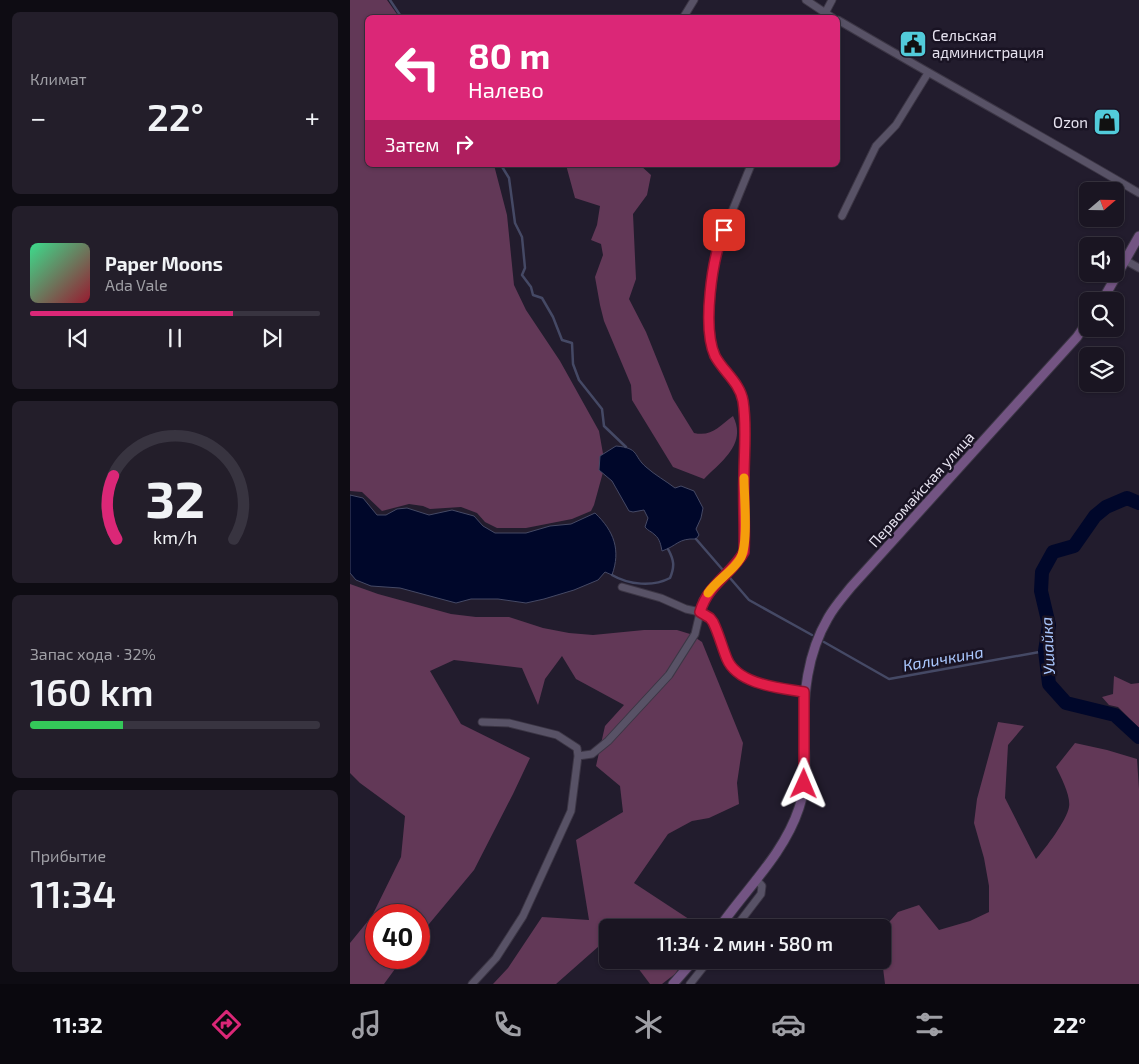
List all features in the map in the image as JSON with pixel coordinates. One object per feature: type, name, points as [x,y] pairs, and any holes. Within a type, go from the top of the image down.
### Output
[{"type":"street","points":[[685,15],[694,0]]},
{"type":"street","points":[[806,0],[824,15],[832,0]]},
{"type":"street","points":[[840,21],[928,73],[1050,140],[1139,193]]},
{"type":"street","points":[[842,216],[876,146],[896,125],[928,73]]},
{"type":"street","points":[[578,756],[592,754],[608,741],[668,675],[695,634],[703,600],[739,561],[744,552],[745,425],[743,400],[740,391],[721,366],[712,346],[709,316],[718,246],[750,167]]},
{"type":"street","points":[[1107,292],[1139,236]]},
{"type":"street","points":[[1125,260],[1139,268]]},
{"type":"street","name":"Первомайская улица","points":[[726,919],[788,836],[802,798],[805,762],[804,692],[814,649],[829,616],[851,587],[1079,334]]},
{"type":"street","points":[[622,587],[700,612],[713,622],[727,660],[734,669],[756,682],[804,692]]},
{"type":"street","points":[[472,984],[496,958],[523,916],[571,811],[578,756],[577,748],[557,735],[509,723],[482,722]]},
{"type":"street","points":[[742,919],[761,894],[762,886],[756,879]]},
{"type":"street","points":[[674,984],[686,969]]},
{"type":"street","points":[[690,984],[702,969]]},
{"type":"shaded area","points":[[350,0],[387,0],[398,15],[365,15],[365,167],[495,167],[507,215],[514,285],[526,310],[560,361],[599,431],[605,465],[591,511],[572,519],[526,528],[497,528],[485,522],[477,513],[461,507],[430,509],[409,504],[382,511],[362,492],[350,491]]},
{"type":"shaded area","points":[[567,167],[642,167],[651,175],[647,195],[633,214],[636,279],[629,299],[646,332],[673,399],[694,433],[711,432],[733,416],[737,426],[735,443],[725,459],[704,479],[673,467],[632,400],[631,385],[604,321],[595,277],[603,255],[601,244],[591,240],[597,225],[600,206],[575,198]]},
{"type":"shaded area","points":[[350,584],[378,594],[451,614],[476,617],[509,617],[543,628],[569,633],[593,635],[644,630],[677,630],[690,634],[702,642],[743,743],[737,783],[739,804],[709,818],[692,821],[668,834],[634,883],[689,919],[599,919],[599,946],[556,984],[493,984],[508,968],[542,917],[589,920],[576,840],[623,812],[620,786],[596,766],[605,726],[624,705],[576,679],[562,656],[545,679],[538,705],[522,668],[454,660],[430,671],[461,724],[530,758],[474,870],[430,923],[430,904],[378,904],[401,857],[405,816],[360,783],[350,773]]},
{"type":"shaded area","points":[[1114,676],[1131,684],[1139,683],[1139,728],[1118,707],[1109,705],[1102,697],[1113,694]]},
{"type":"shaded area","points":[[998,722],[1024,726],[1008,745],[1005,798],[1036,859],[1055,834],[1067,813],[1069,798],[1056,767],[1075,743],[1137,759],[1139,789],[1139,984],[885,984],[883,969],[891,969],[891,920],[898,912],[919,905],[939,930],[970,921],[989,912],[989,886],[984,858],[974,823],[977,799]]},
{"type":"shaded area","points":[[365,925],[365,969],[395,969],[384,984],[350,984],[350,943]]},
{"type":"shaded area","points":[[639,969],[679,969],[662,984],[650,984]]},
{"type":"water","points":[[616,446],[633,451],[646,467],[675,488],[681,486],[694,491],[703,508],[696,529],[699,535],[696,539],[681,541],[662,551],[658,538],[645,527],[648,518],[644,510],[629,511],[612,481],[599,470],[600,456]]},
{"type":"water","points":[[350,495],[363,498],[377,515],[386,515],[397,509],[407,508],[429,515],[452,510],[474,516],[483,526],[495,533],[526,533],[550,526],[571,524],[595,513],[607,527],[614,541],[616,549],[615,566],[612,575],[605,572],[598,580],[574,590],[526,603],[498,599],[471,599],[456,603],[400,588],[371,586],[356,580],[350,573]]},
{"type":"waterway","points":[[390,0],[400,15]]},
{"type":"waterway","points":[[502,167],[509,178],[515,223],[522,237],[525,268],[522,275],[531,287],[533,295],[542,298],[553,317],[562,340],[572,343],[573,364],[579,380],[602,409],[604,426],[626,447]]},
{"type":"waterway","name":"Ушайка","points":[[1139,503],[1127,498],[1106,507],[1095,516],[1074,546],[1053,552],[1042,572],[1041,591],[1049,625],[1045,651],[1049,684],[1066,703],[1115,715],[1139,737]]},
{"type":"waterway","name":"Каличкина","points":[[696,539],[722,569]]},
{"type":"waterway","name":"Каличкина","points":[[612,575],[626,581],[641,584],[656,583],[670,578],[673,563],[668,549]]},
{"type":"waterway","name":"Каличкина","points":[[730,578],[749,600],[812,635]]},
{"type":"waterway","name":"Каличкина","points":[[824,642],[889,679],[1045,651]]},
{"type":"slow traffic","points":[[708,593],[739,561],[744,552],[744,478]]},
{"type":"place","name":"Сельская администрация","points":[[913,44]]},
{"type":"place","name":"Ozon","points":[[1107,122]]},
{"type":"route","points":[[724,230],[718,246],[709,316],[712,346],[716,357],[740,391],[743,400],[745,425],[744,552],[739,561],[724,575],[703,600],[700,612],[713,622],[727,660],[740,674],[770,686],[804,692],[804,784]]}]
